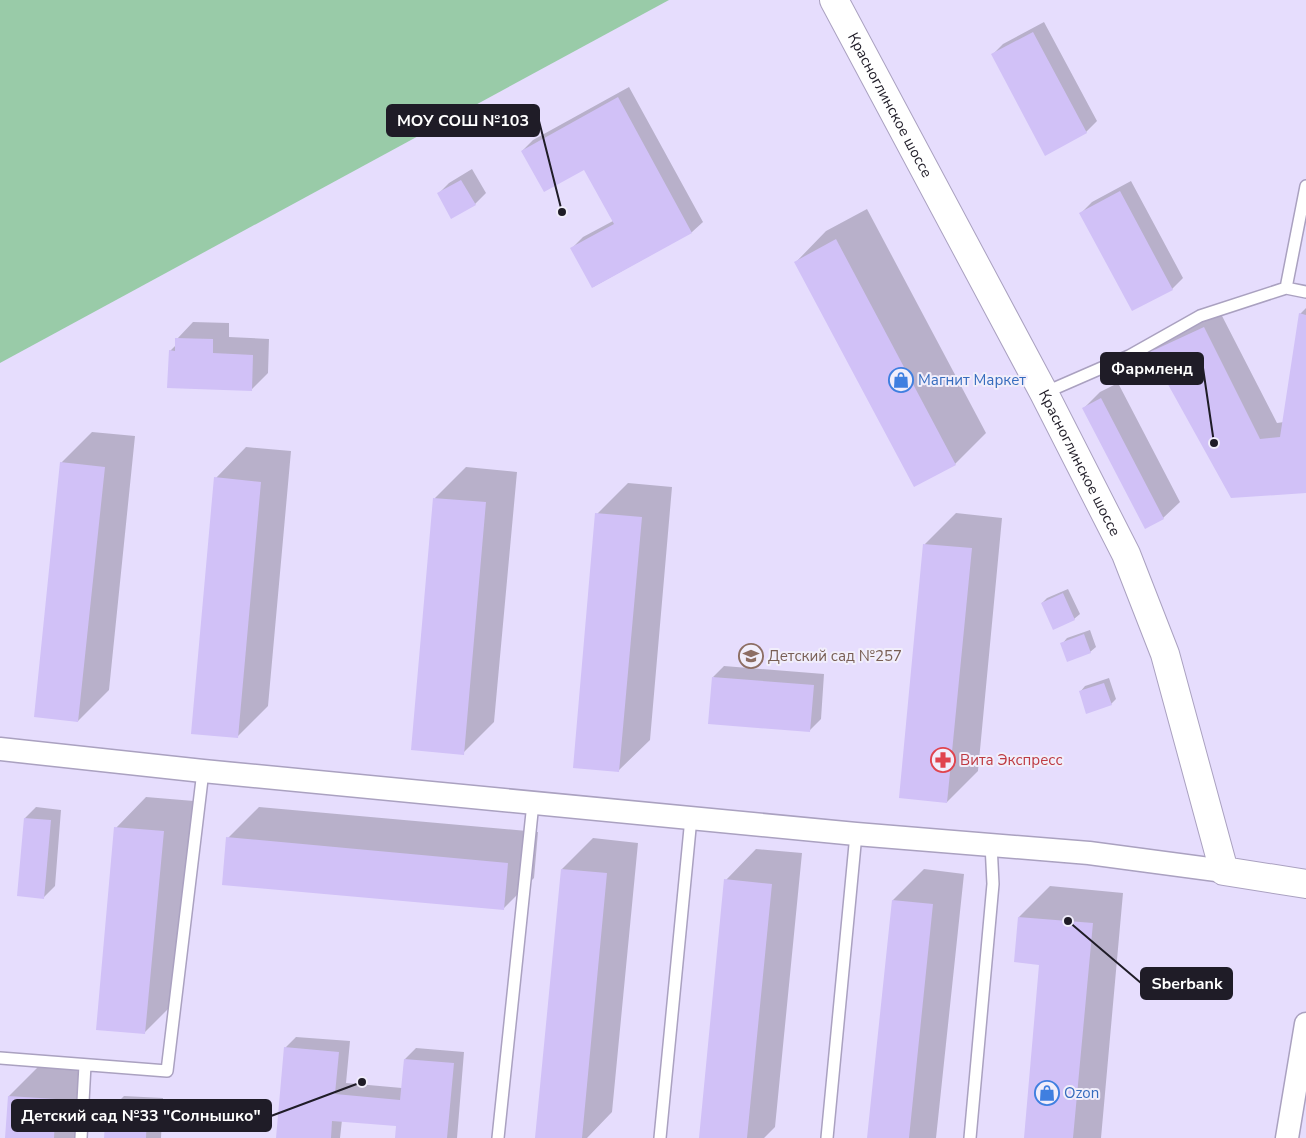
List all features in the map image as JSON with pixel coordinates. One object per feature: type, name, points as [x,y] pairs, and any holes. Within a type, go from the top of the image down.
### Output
[{"type":"main road","name":"Красноглинское шоссе","points":[[834,0],[1044,392],[1126,554],[1165,654],[1224,871]]},
{"type":"main road","points":[[1224,871],[1306,884]]},
{"type":"street","points":[[0,749],[203,771],[856,834],[1089,853],[1224,871]]},
{"type":"street","points":[[1287,1138],[1306,1024]]},
{"type":"lane","points":[[1286,288],[1306,186]]},
{"type":"lane","points":[[1044,392],[1129,356],[1200,316],[1286,288],[1306,292]]},
{"type":"lane","points":[[0,1058],[167,1071],[203,771]]},
{"type":"lane","points":[[498,1138],[532,803]]},
{"type":"lane","points":[[660,1138],[691,818]]},
{"type":"lane","points":[[827,1138],[856,834]]},
{"type":"lane","points":[[970,1138],[993,884],[991,844]]},
{"type":"lane","points":[[81,1138],[85,1065]]},
{"type":"green space","points":[[0,0],[669,0],[0,363]]},
{"type":"building","points":[[1033,32],[1087,133],[1045,156],[991,54]]},
{"type":"building","points":[[618,97],[692,233],[592,288],[570,248],[614,224],[584,170],[544,192],[521,151]]},
{"type":"building","points":[[461,180],[476,205],[451,219],[437,193]]},
{"type":"building","points":[[1120,191],[1173,290],[1132,311],[1079,213]]},
{"type":"building","points":[[836,239],[956,465],[914,487],[794,262]]},
{"type":"building","points":[[1299,313],[1306,315],[1306,493],[1231,498],[1150,352],[1204,327],[1260,439],[1280,437]]},
{"type":"building","points":[[175,338],[213,339],[213,353],[253,355],[252,391],[167,388],[169,350],[175,351]]},
{"type":"building","points":[[1101,398],[1164,519],[1145,529],[1082,408]]},
{"type":"building","points":[[60,462],[105,467],[78,722],[34,717]]},
{"type":"building","points":[[214,477],[261,482],[238,738],[191,734]]},
{"type":"building","points":[[433,498],[486,502],[464,755],[411,750]]},
{"type":"building","points":[[595,513],[642,517],[619,772],[573,768]]},
{"type":"building","points":[[923,544],[972,548],[947,803],[899,798]]},
{"type":"building","points":[[1063,593],[1075,620],[1053,630],[1041,603]]},
{"type":"building","points":[[1084,634],[1091,653],[1067,662],[1060,643]]},
{"type":"building","points":[[712,677],[814,685],[810,732],[708,724]]},
{"type":"building","points":[[1104,683],[1112,705],[1086,714],[1079,691]]},
{"type":"building","points":[[24,818],[51,820],[44,899],[17,896]]},
{"type":"building","points":[[114,827],[164,831],[145,1034],[96,1030]]},
{"type":"building","points":[[226,837],[508,863],[504,910],[222,885]]},
{"type":"building","points":[[561,869],[607,873],[582,1138],[535,1138]]},
{"type":"building","points":[[724,879],[772,884],[747,1138],[699,1138]]},
{"type":"building","points":[[892,900],[933,904],[909,1138],[867,1138]]},
{"type":"building","points":[[1018,917],[1093,923],[1073,1138],[1024,1138],[1039,965],[1014,962]]},
{"type":"building","points":[[284,1047],[339,1052],[335,1094],[400,1100],[404,1059],[454,1063],[447,1138],[395,1138],[396,1126],[332,1121],[331,1138],[276,1138]]},
{"type":"building","points":[[8,1096],[56,1099],[54,1138],[5,1138]]},
{"type":"building","points":[[106,1112],[147,1114],[146,1138],[104,1138]]},
{"type":"place","name":"МОУ СОШ №103","points":[[562,212]]},
{"type":"place","name":"Магнит Маркет","points":[[901,380]]},
{"type":"place","name":"Фармленд","points":[[1214,443]]},
{"type":"place","name":"Детский сад №257","points":[[751,656]]},
{"type":"place","name":"Вита Экспресс","points":[[943,760]]},
{"type":"place","name":"Sberbank","points":[[1068,921]]},
{"type":"place","name":"Детский сад №33 \"Солнышко\"","points":[[362,1082]]},
{"type":"place","name":"Ozon","points":[[1047,1093]]}]
